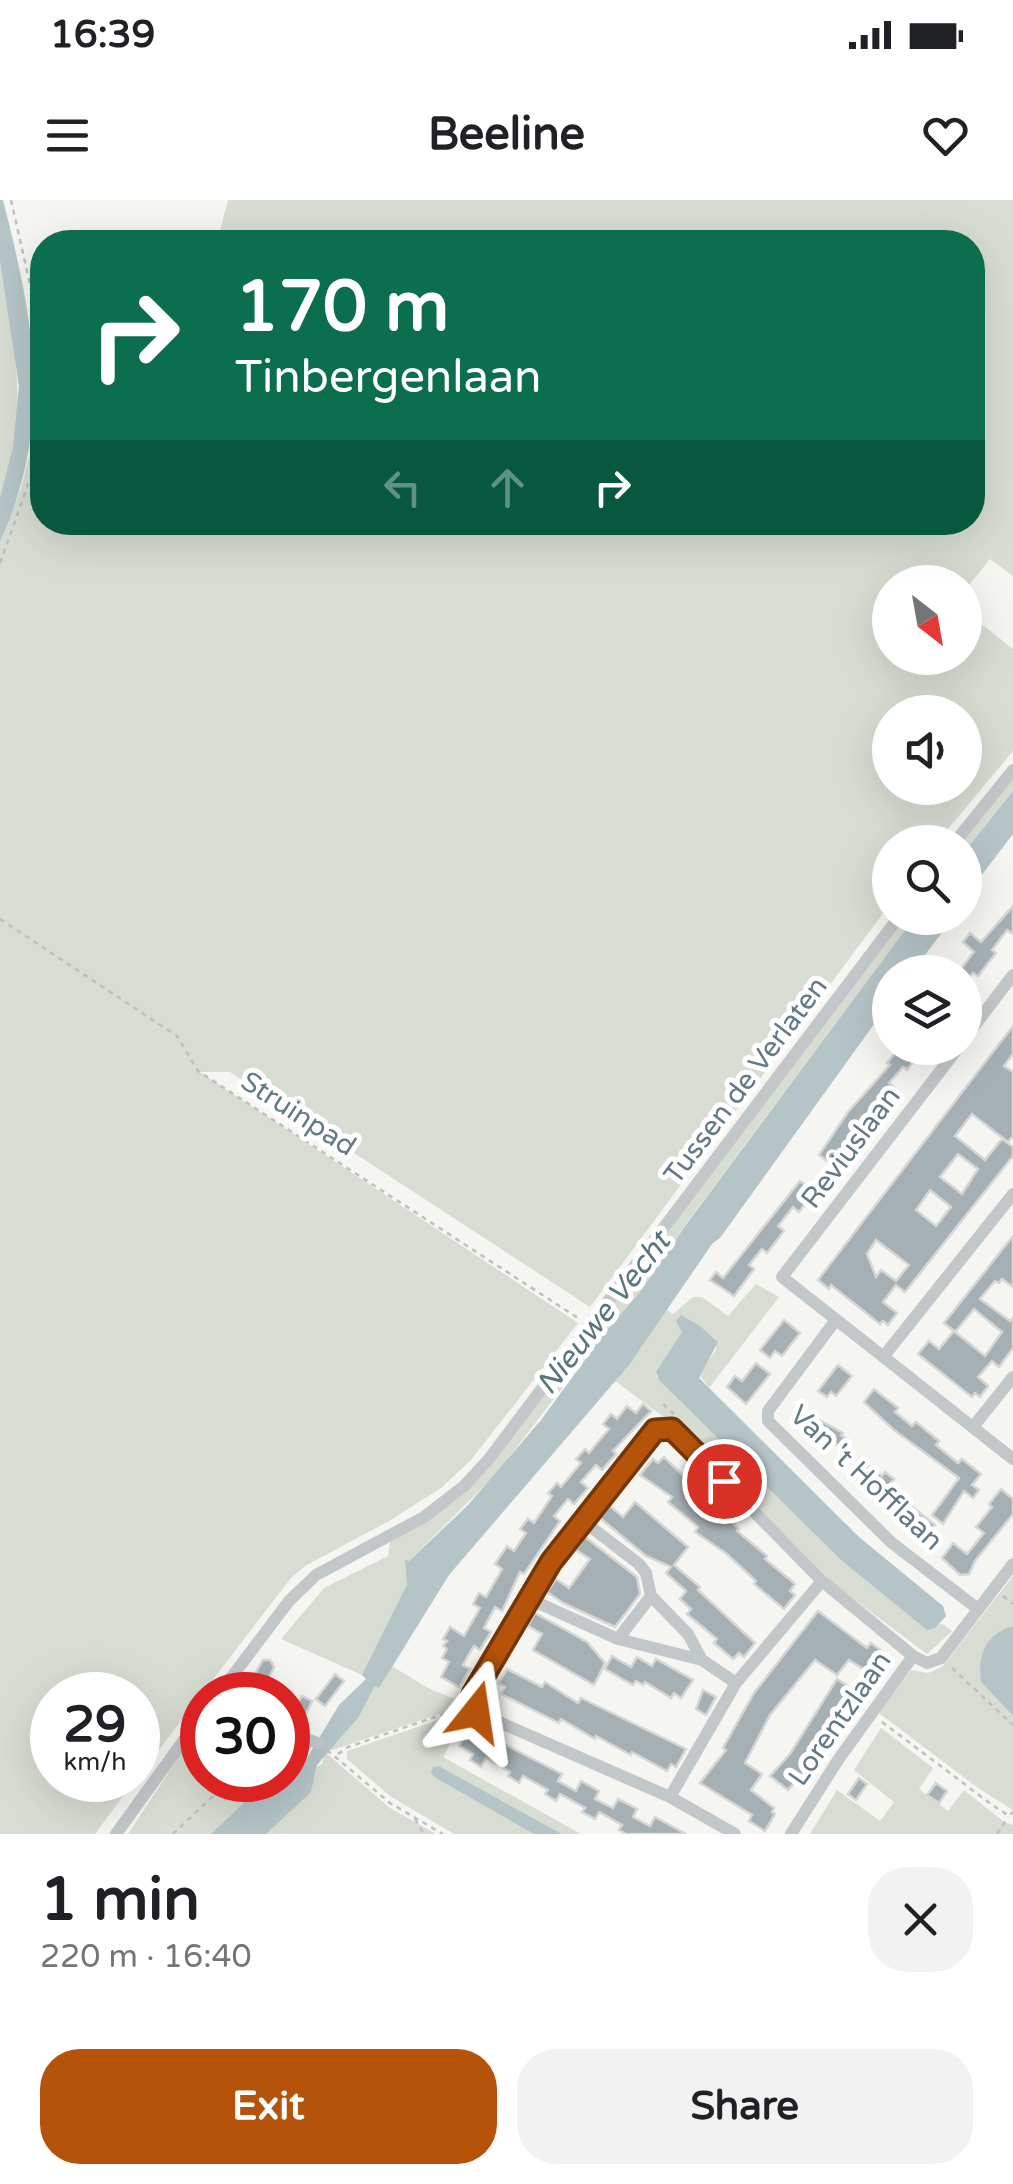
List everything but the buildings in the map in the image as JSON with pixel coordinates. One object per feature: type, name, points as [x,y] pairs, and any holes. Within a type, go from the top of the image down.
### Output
[{"type":"street","points":[[969,825],[1013,770]]},
{"type":"street","name":"Tussen de Verlaten","points":[[235,1672],[289,1601],[316,1575],[409,1527],[472,1478],[885,935]]},
{"type":"street","points":[[982,1016],[1013,975]]},
{"type":"street","name":"Reviuslaan","points":[[836,1321],[782,1277],[945,1065]]},
{"type":"street","points":[[884,1356],[1013,1194]]},
{"type":"street","points":[[836,1321],[1013,1459]]},
{"type":"street","name":"Van 't Hofflaan","points":[[836,1321],[768,1411],[768,1420],[892,1543],[978,1609]]},
{"type":"street","points":[[974,1428],[1013,1377]]},
{"type":"street","points":[[735,1834],[670,1797],[476,1712],[472,1704],[473,1694],[528,1598],[583,1520],[655,1430],[672,1429],[822,1581],[913,1656]]},
{"type":"street","points":[[583,1520],[646,1573],[652,1596],[688,1634],[702,1660]]},
{"type":"street","points":[[941,1658],[1013,1564]]},
{"type":"street","points":[[670,1797],[736,1683],[822,1581]]},
{"type":"street","points":[[618,1639],[652,1596]]},
{"type":"street","points":[[528,1598],[618,1639],[702,1660],[736,1683]]},
{"type":"street","name":"Lorentzlaan","points":[[790,1834],[913,1656],[926,1662],[941,1658]]},
{"type":"street","points":[[310,1742],[323,1747]]},
{"type":"street","points":[[116,1834],[180,1754]]},
{"type":"path","points":[[11,200],[30,284]]},
{"type":"path","points":[[0,562],[30,479]]},
{"type":"path","name":"Struinpad","points":[[0,919],[177,1036],[198,1071],[590,1326]]},
{"type":"path","points":[[664,1404],[677,1417]]},
{"type":"path","points":[[941,1658],[1013,1725]]},
{"type":"path","points":[[336,1756],[348,1747],[472,1704]]},
{"type":"path","points":[[871,1714],[1009,1816]]},
{"type":"path","points":[[323,1747],[390,1803],[443,1834]]},
{"type":"path","points":[[173,1834],[207,1802]]},
{"type":"path","points":[[997,1834],[1013,1812]]},
{"type":"path","points":[[414,1818],[424,1834]]},
{"type":"shaded area","points":[[3,200],[30,330],[30,438],[17,498],[0,542],[0,498],[13,447],[19,386],[0,261]]},
{"type":"shaded area","points":[[228,200],[1013,200],[1013,576],[990,559],[982,569],[982,565],[872,565],[872,675],[982,675],[982,624],[1013,649],[1013,751],[982,788],[982,695],[872,695],[872,805],[968,805],[951,825],[872,825],[872,928],[590,1307],[230,1072],[200,1072],[578,1323],[471,1460],[441,1488],[305,1566],[291,1578],[219,1672],[180,1672],[180,1722],[160,1748],[160,1672],[30,1672],[30,1802],[119,1802],[95,1834],[0,1834],[0,542],[30,457],[30,535],[985,535],[985,230],[220,230]]},
{"type":"shaded area","points":[[0,261],[15,350],[17,410],[15,439],[0,498]]},
{"type":"shaded area","points":[[1013,776],[1013,791],[982,830],[982,825],[974,825]]},
{"type":"shaded area","points":[[1013,791],[1013,834],[982,875],[982,830]]},
{"type":"shaded area","points":[[891,935],[901,935],[886,955],[876,955]]},
{"type":"shaded area","points":[[901,935],[940,935],[925,955],[886,955]]},
{"type":"shaded area","points":[[872,960],[872,974],[685,1225],[640,1292],[496,1474],[409,1561],[407,1584],[362,1675],[281,1639],[324,1588],[388,1556],[390,1542],[436,1515],[629,1283]]},
{"type":"shaded area","points":[[872,974],[872,1027],[712,1244],[629,1365],[449,1575],[379,1688],[375,1686],[358,1718],[317,1765],[310,1793],[310,1753],[339,1705],[366,1679],[362,1675],[407,1584],[405,1560],[409,1561],[468,1505],[541,1420],[640,1292]]},
{"type":"shaded area","points":[[756,1284],[779,1297],[709,1388],[699,1374],[716,1350],[716,1339],[681,1315],[682,1332],[656,1376],[842,1561],[927,1630],[941,1623],[952,1631],[927,1654],[835,1585],[680,1429],[615,1381],[665,1309],[673,1314],[693,1297],[702,1297],[728,1316]]},
{"type":"shaded area","points":[[681,1315],[718,1342],[699,1378],[859,1537],[943,1606],[946,1616],[935,1628],[927,1630],[842,1561],[659,1380],[656,1372],[682,1332],[676,1321]]},
{"type":"shaded area","points":[[1013,1576],[1013,1626],[996,1634],[986,1647],[981,1682],[1013,1716],[1013,1810],[879,1713],[911,1670],[928,1673],[942,1667]]},
{"type":"shaded area","points":[[1013,1626],[1013,1716],[981,1682],[980,1672],[982,1655],[990,1640]]},
{"type":"shaded area","points":[[392,1666],[461,1702],[457,1708],[332,1750],[330,1748],[351,1726]]},
{"type":"shaded area","points":[[461,1712],[466,1715],[443,1757],[581,1834],[562,1834],[439,1766],[433,1767],[534,1834],[454,1834],[390,1796],[347,1759],[347,1751]]},
{"type":"shaded area","points":[[881,1728],[933,1768],[919,1789],[948,1811],[964,1790],[1013,1825],[1013,1834],[810,1834],[837,1790],[880,1821],[894,1802],[854,1770]]},
{"type":"shaded area","points":[[326,1753],[390,1808],[436,1834],[128,1834],[149,1802],[160,1802],[160,1786],[180,1756],[180,1802],[310,1802],[310,1785]]},
{"type":"shaded area","points":[[439,1766],[562,1834],[534,1834],[436,1778],[431,1773],[433,1767]]},
{"type":"shaded area","points":[[245,1802],[300,1802],[266,1834],[211,1834]]},
{"type":"route","points":[[476,1712],[473,1694],[528,1598],[551,1562],[655,1430],[672,1429],[724,1481]]},
{"type":"water label","name":"Nieuwe Vecht","points":[[603,1313]]}]
